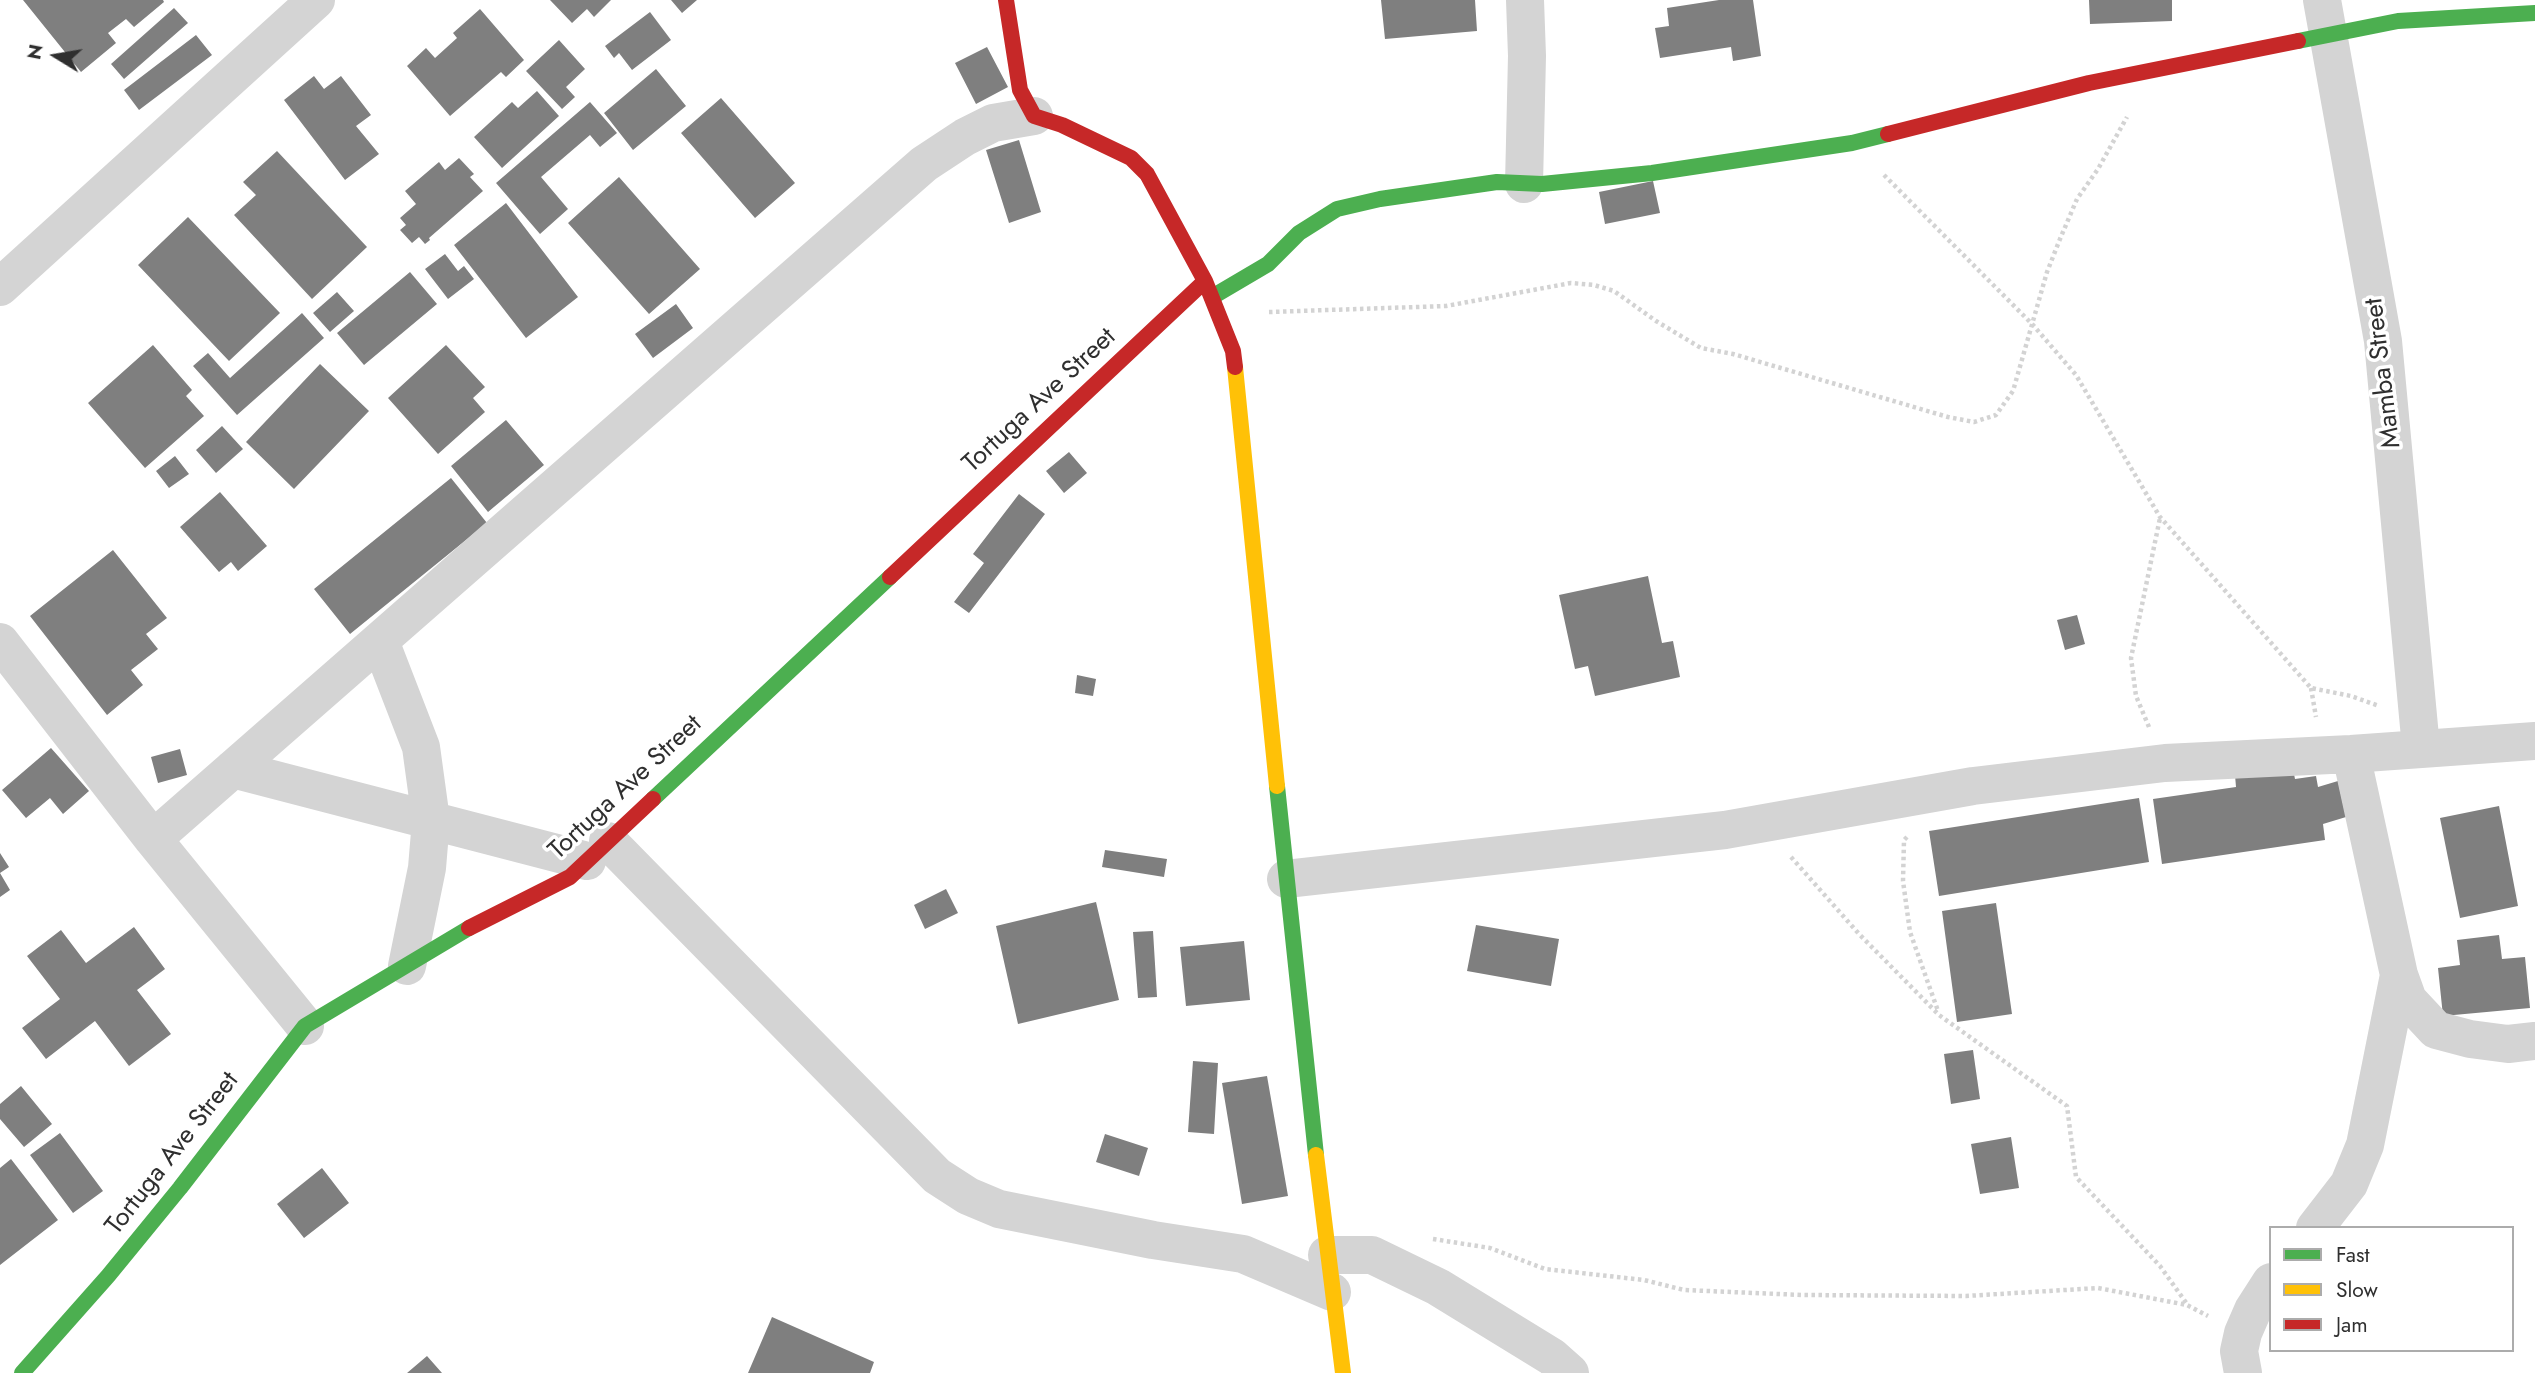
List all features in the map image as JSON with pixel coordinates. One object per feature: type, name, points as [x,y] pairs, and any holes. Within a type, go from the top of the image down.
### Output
[{"type":"street","points":[[0,287],[316,0]]},
{"type":"street","points":[[1006,0],[1020,90],[1034,116]]},
{"type":"street","points":[[1524,0],[1527,56],[1524,184]]},
{"type":"street","name":"Mamba Street","points":[[2322,0],[2383,341],[2420,734]]},
{"type":"street","points":[[1212,297],[1268,264],[1299,233],[1337,209],[1380,199],[1497,183],[1542,184],[1652,173],[1853,143],[2089,83],[2398,22],[2535,13]]},
{"type":"street","points":[[153,839],[924,164],[965,137],[993,123],[1034,116],[1062,125],[1131,158],[1147,174],[1205,281],[1233,351],[1286,879],[1327,1255],[1343,1373]]},
{"type":"street","name":"Tortuga Ave Street","points":[[22,1373],[124,1257],[305,1026],[468,929],[570,877],[1205,281]]},
{"type":"street","points":[[380,641],[421,747],[431,820],[427,869],[407,966]]},
{"type":"street","points":[[0,642],[153,839],[305,1026]]},
{"type":"street","points":[[1286,879],[1763,825],[1943,791],[2165,763],[2351,754],[2420,734],[2535,741]]},
{"type":"street","points":[[2351,754],[2399,975],[2408,1000],[2436,1030],[2470,1039],[2508,1044],[2535,1041]]},
{"type":"street","points":[[233,769],[431,820],[598,851],[936,1176],[968,1196],[999,1209],[1153,1240],[1243,1254],[1332,1292]]},
{"type":"street","points":[[2317,1226],[2349,1184],[2365,1145],[2399,975]]},
{"type":"street","points":[[1327,1255],[1372,1255],[1438,1287],[1552,1357],[1570,1373]]},
{"type":"street","points":[[2243,1373],[2239,1351],[2243,1334],[2253,1310],[2269,1285]]},
{"type":"path","points":[[1219,312],[1446,306],[1571,283],[1594,285],[1614,291],[1701,348],[1732,354],[1948,417],[1974,422],[1996,415],[2013,391],[2047,272],[2077,199],[2098,169],[2153,70]]},
{"type":"path","points":[[1853,143],[2033,325],[2076,375],[2160,517],[2311,688],[2351,696],[2420,734]]},
{"type":"path","points":[[2160,517],[2131,658],[2136,696],[2165,763]]},
{"type":"path","points":[[1939,1015],[1910,932],[1903,881],[1905,840],[1943,791]]},
{"type":"path","points":[[1763,825],[1859,934],[1939,1015],[2067,1106],[2076,1177],[2160,1266],[2187,1306]]},
{"type":"path","points":[[1372,1255],[1413,1238],[1444,1240],[1490,1248],[1545,1269],[1644,1280],[1684,1290],[1802,1295],[1966,1296],[2098,1288],[2187,1306],[2243,1334]]},
{"type":"building","points":[[23,0],[164,2],[134,27],[126,19],[108,33],[116,43],[81,72]]},
{"type":"building","points":[[550,0],[611,0],[594,17],[587,9],[572,23]]},
{"type":"building","points":[[671,0],[697,0],[682,13]]},
{"type":"building","points":[[1381,0],[1475,0],[1477,31],[1385,39]]},
{"type":"building","points":[[1719,0],[1753,0],[1761,56],[1733,61],[1731,47],[1660,58],[1655,28],[1669,26],[1667,8]]},
{"type":"building","points":[[2089,0],[2172,0],[2172,21],[2090,24]]},
{"type":"building","points":[[174,8],[188,23],[124,79],[111,64]]},
{"type":"building","points":[[480,9],[524,60],[506,77],[501,72],[450,116],[407,66],[426,48],[435,58],[457,38],[453,33]]},
{"type":"building","points":[[650,12],[671,40],[632,70],[619,53],[614,58],[605,46]]},
{"type":"building","points":[[196,35],[212,55],[139,110],[124,90]]},
{"type":"building","points":[[559,40],[585,69],[566,87],[575,97],[562,109],[526,71]]},
{"type":"building","points":[[987,47],[1008,87],[976,104],[955,63]]},
{"type":"building","points":[[656,69],[686,106],[633,150],[604,113]]},
{"type":"building","points":[[314,76],[324,89],[341,76],[371,115],[356,126],[379,154],[345,180],[284,100]]},
{"type":"building","points":[[537,91],[559,116],[502,168],[474,137],[512,102],[518,108]]},
{"type":"building","points":[[721,98],[795,183],[755,218],[681,133]]},
{"type":"building","points":[[590,102],[617,133],[600,147],[590,135],[541,177],[568,209],[540,234],[496,183]]},
{"type":"building","points":[[1019,140],[1041,212],[1009,223],[986,150]]},
{"type":"building","points":[[277,151],[367,247],[312,299],[234,215],[256,195],[243,182]]},
{"type":"building","points":[[459,158],[474,174],[470,177],[483,191],[425,244],[419,237],[412,243],[400,230],[406,225],[400,218],[416,204],[405,191],[439,162],[445,170]]},
{"type":"building","points":[[619,177],[700,269],[649,314],[568,223]]},
{"type":"building","points":[[1653,181],[1660,213],[1605,224],[1599,192]]},
{"type":"building","points":[[506,203],[578,297],[526,338],[454,245]]},
{"type":"building","points":[[188,217],[280,313],[229,361],[138,265]]},
{"type":"building","points":[[445,254],[458,271],[464,266],[474,279],[448,299],[425,269]]},
{"type":"building","points":[[410,272],[437,304],[364,365],[337,333]]},
{"type":"building","points":[[337,292],[354,311],[330,332],[313,313]]},
{"type":"building","points":[[676,304],[693,328],[653,358],[635,334]]},
{"type":"building","points":[[302,313],[324,338],[237,415],[193,366],[208,353],[230,378]]},
{"type":"building","points":[[153,345],[192,390],[186,396],[204,416],[145,468],[88,403]]},
{"type":"building","points":[[446,345],[485,387],[473,398],[485,412],[438,454],[388,398]]},
{"type":"building","points":[[320,364],[369,411],[294,489],[246,442]]},
{"type":"building","points":[[506,420],[544,465],[488,512],[451,466]]},
{"type":"building","points":[[222,426],[243,449],[216,473],[196,450]]},
{"type":"building","points":[[1069,452],[1087,473],[1064,493],[1046,471]]},
{"type":"building","points":[[175,456],[189,474],[169,488],[156,471]]},
{"type":"building","points":[[451,478],[487,523],[350,634],[314,589]]},
{"type":"building","points":[[220,492],[267,546],[238,571],[231,562],[219,572],[180,527]]},
{"type":"building","points":[[1019,494],[1045,514],[969,613],[954,602],[984,563],[973,554]]},
{"type":"building","points":[[113,550],[167,618],[146,634],[158,649],[131,670],[143,685],[107,715],[30,616]]},
{"type":"building","points":[[1648,576],[1662,643],[1673,641],[1680,677],[1595,696],[1588,666],[1575,669],[1559,595]]},
{"type":"building","points":[[2077,615],[2085,644],[2065,650],[2057,620]]},
{"type":"building","points":[[1077,675],[1096,679],[1093,696],[1075,693]]},
{"type":"building","points":[[51,748],[89,791],[63,814],[50,798],[26,818],[2,790]]},
{"type":"building","points":[[180,749],[187,775],[158,783],[151,757]]},
{"type":"building","points":[[2294,774],[2295,779],[2316,776],[2318,787],[2338,781],[2346,817],[2323,824],[2325,840],[2162,864],[2153,799],[2236,787],[2235,775]]},
{"type":"building","points":[[2139,798],[2149,862],[1939,896],[1929,831]]},
{"type":"building","points":[[2499,806],[2518,906],[2460,918],[2440,818]]},
{"type":"building","points":[[1105,850],[1167,859],[1164,877],[1102,867]]},
{"type":"building","points":[[0,853],[9,867],[0,873]]},
{"type":"building","points":[[0,873],[10,890],[0,897]]},
{"type":"building","points":[[946,889],[958,913],[925,929],[914,905]]},
{"type":"building","points":[[1096,902],[1119,1000],[1018,1024],[996,926]]},
{"type":"building","points":[[1996,903],[2012,1014],[1957,1022],[1942,911]]},
{"type":"building","points":[[1476,925],[1559,939],[1551,986],[1467,971]]},
{"type":"building","points":[[134,927],[165,969],[137,990],[171,1034],[129,1066],[95,1021],[46,1059],[22,1028],[60,999],[27,956],[61,930],[86,963]]},
{"type":"building","points":[[1153,931],[1157,997],[1138,998],[1133,932]]},
{"type":"building","points":[[2499,935],[2502,959],[2525,957],[2530,1008],[2443,1016],[2438,968],[2460,965],[2457,940]]},
{"type":"building","points":[[1244,941],[1250,1000],[1186,1006],[1180,947]]},
{"type":"building","points":[[1973,1050],[1980,1099],[1951,1104],[1944,1054]]},
{"type":"building","points":[[1193,1061],[1218,1063],[1214,1134],[1188,1132]]},
{"type":"building","points":[[1267,1076],[1288,1196],[1242,1204],[1222,1083]]},
{"type":"building","points":[[21,1086],[52,1124],[24,1147],[0,1119],[0,1104]]},
{"type":"building","points":[[60,1133],[103,1191],[73,1213],[30,1155]]},
{"type":"building","points":[[1105,1134],[1148,1148],[1139,1176],[1096,1162]]},
{"type":"building","points":[[2011,1137],[2019,1188],[1980,1194],[1971,1144]]},
{"type":"building","points":[[11,1159],[58,1220],[0,1265],[0,1168]]},
{"type":"building","points":[[322,1168],[349,1203],[304,1238],[277,1204]]},
{"type":"building","points":[[772,1317],[874,1362],[870,1373],[748,1373]]},
{"type":"building","points":[[427,1356],[442,1373],[407,1373]]},
{"type":"traffic: fast","points":[[2298,41],[2398,21],[2535,13]]},
{"type":"traffic: fast","points":[[1212,297],[1268,264],[1299,233],[1337,209],[1380,199],[1497,182],[1542,184],[1652,173],[1852,143],[1888,134]]},
{"type":"traffic: fast","points":[[653,799],[890,577]]},
{"type":"traffic: fast","points":[[1277,786],[1316,1155]]},
{"type":"traffic: fast","points":[[22,1373],[108,1276],[180,1188],[305,1026],[469,928]]},
{"type":"traffic: slow","points":[[1235,367],[1277,786]]},
{"type":"traffic: slow","points":[[1316,1155],[1343,1373]]},
{"type":"traffic: jam","points":[[1006,0],[1020,90],[1034,116],[1062,125],[1131,158],[1147,174],[1205,281],[1233,351],[1235,367]]},
{"type":"traffic: jam","points":[[1888,134],[2089,83],[2298,41]]},
{"type":"traffic: jam","points":[[890,577],[1205,281]]},
{"type":"traffic: jam","points":[[469,928],[570,877],[653,799]]}]
